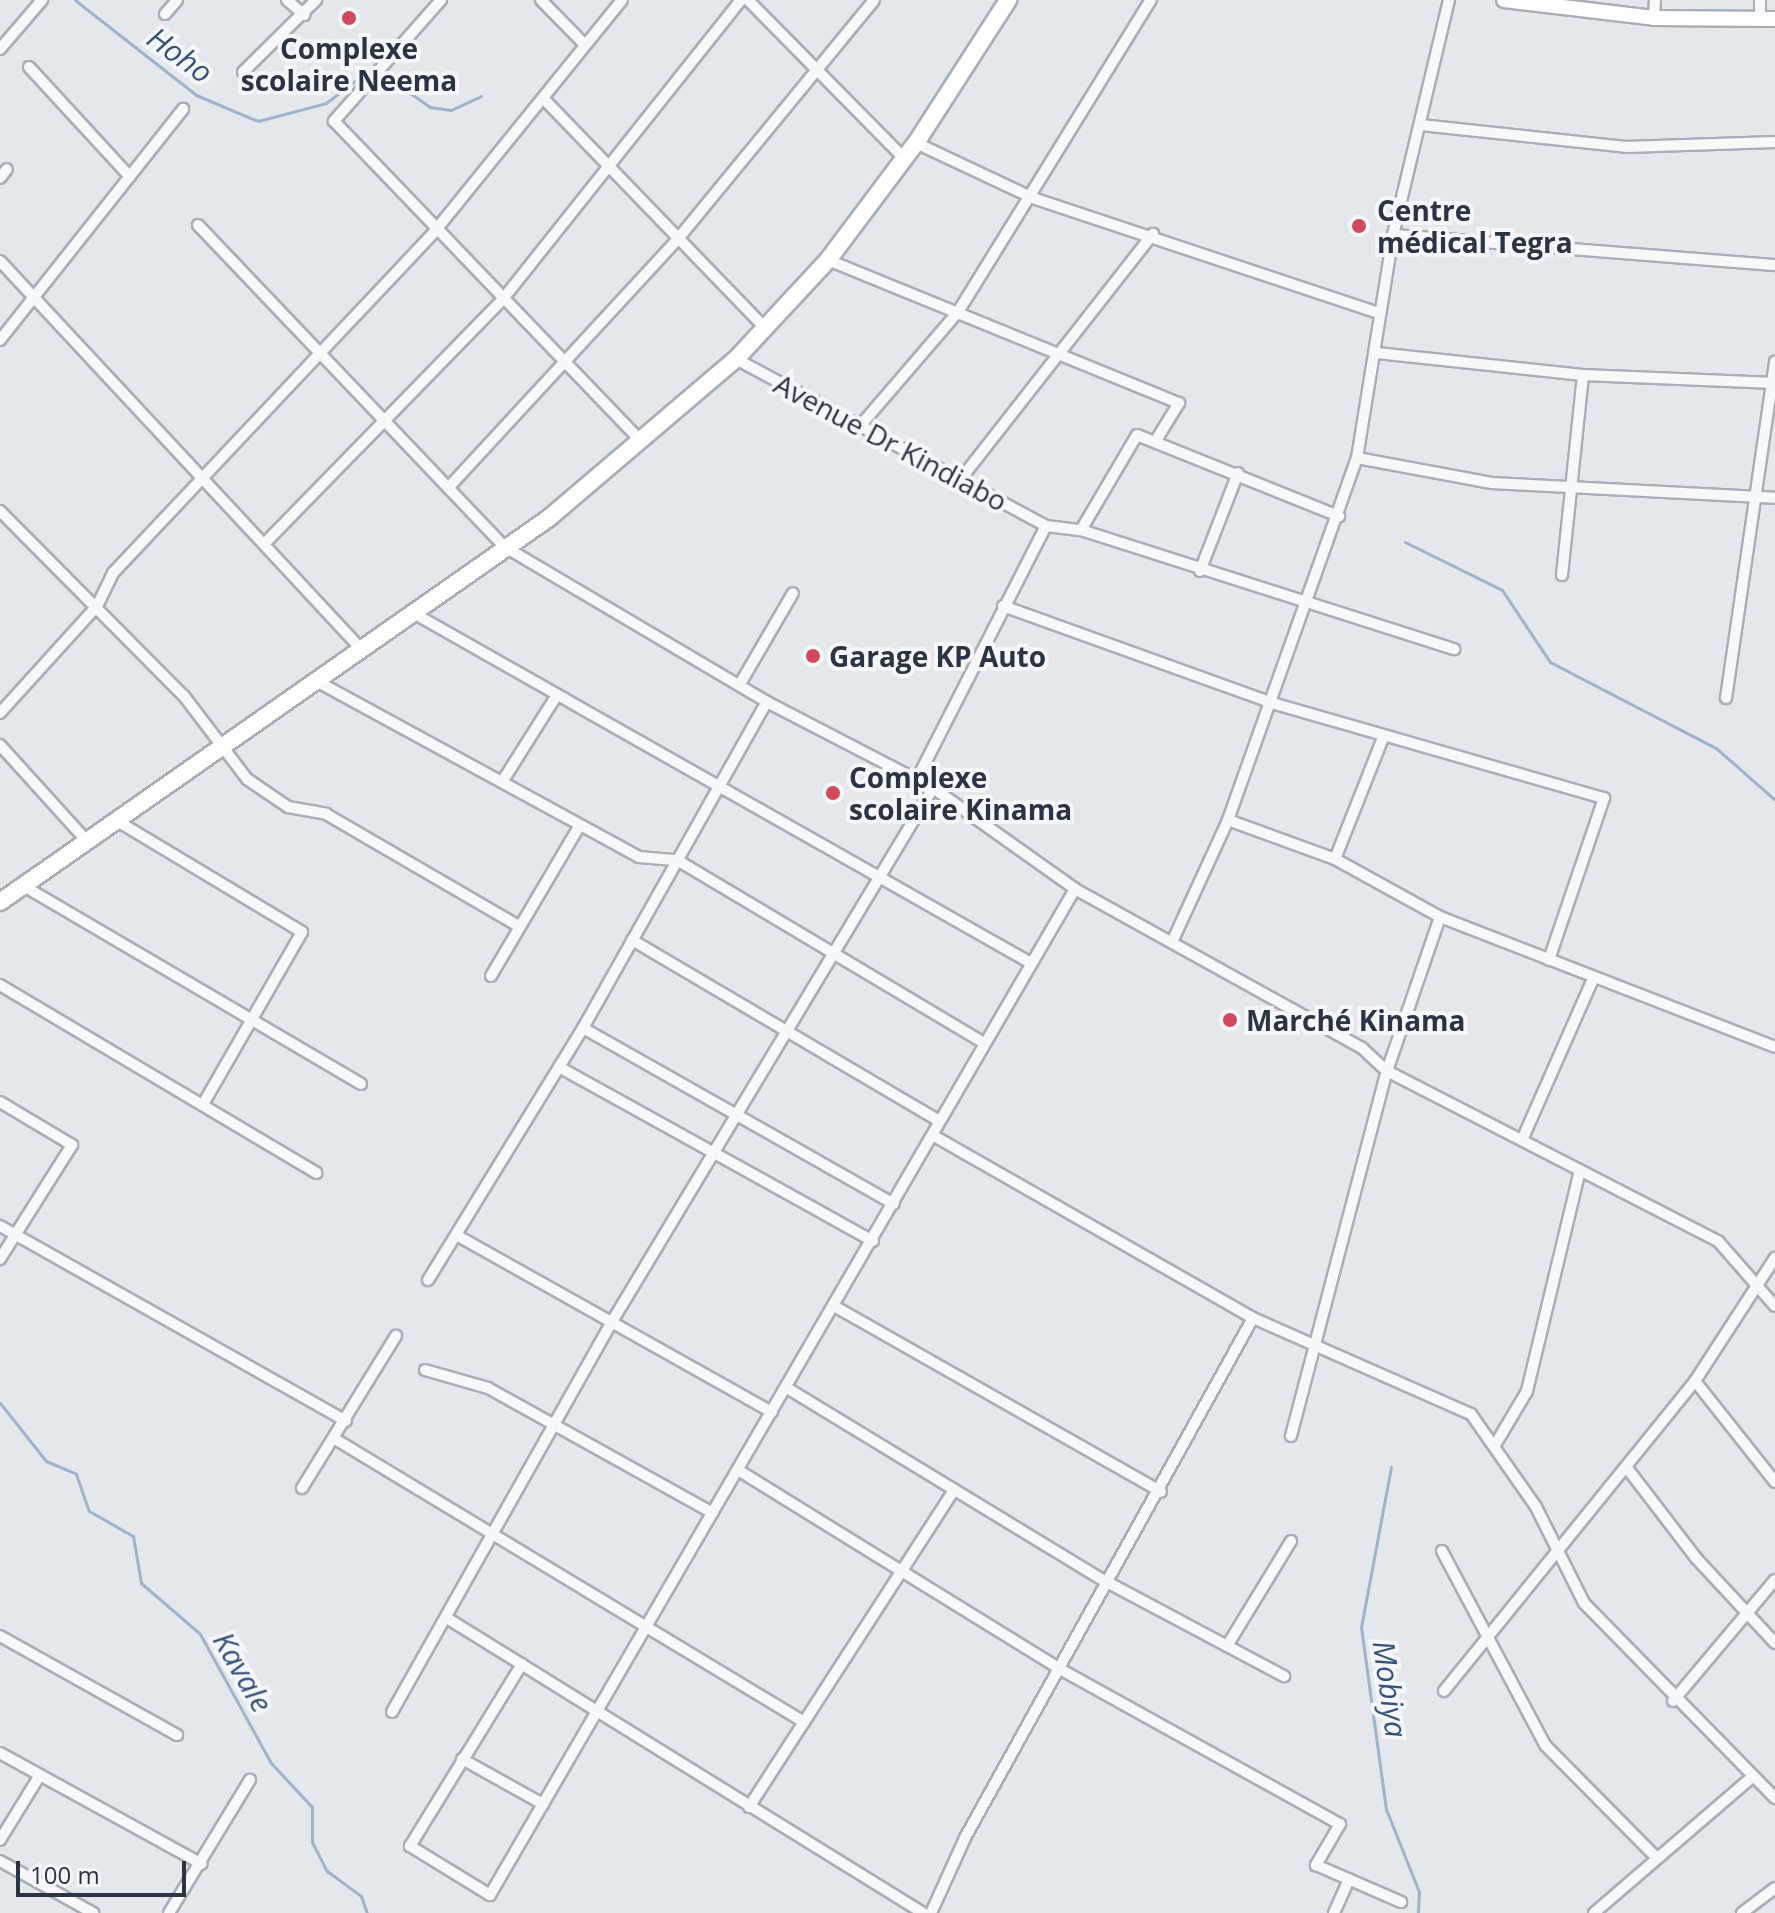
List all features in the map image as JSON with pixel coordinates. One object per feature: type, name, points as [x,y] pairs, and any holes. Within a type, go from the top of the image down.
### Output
[{"type":"main road","points":[[0,902],[85,839],[320,683],[415,614],[640,440],[736,359],[767,330],[828,260],[916,143],[1008,0]]},
{"type":"main road","points":[[1504,0],[1654,18],[1767,18]]},
{"type":"street","points":[[0,49],[42,0]]},
{"type":"street","points":[[165,14],[177,0]]},
{"type":"street","points":[[287,0],[304,15]]},
{"type":"street","points":[[243,72],[316,0]]},
{"type":"street","points":[[441,0],[334,121],[564,366],[640,440]]},
{"type":"street","points":[[541,0],[585,45]]},
{"type":"street","points":[[0,713],[97,606],[113,573],[435,231],[622,0]]},
{"type":"street","points":[[267,541],[503,299],[608,160],[741,0]]},
{"type":"street","points":[[748,0],[904,158]]},
{"type":"street","points":[[449,487],[564,366],[677,240],[874,0]]},
{"type":"street","points":[[860,426],[958,312],[1033,198],[1151,0]]},
{"type":"street","points":[[1172,942],[1228,820],[1339,516],[1357,458],[1377,353],[1378,313],[1393,235],[1449,0]]},
{"type":"street","points":[[1654,18],[1655,0]]},
{"type":"street","points":[[1760,0],[1767,18]]},
{"type":"street","points":[[29,67],[130,177]]},
{"type":"street","points":[[543,98],[608,160],[677,240],[767,330]]},
{"type":"street","points":[[0,340],[183,109]]},
{"type":"street","points":[[1421,125],[1626,147],[1775,142]]},
{"type":"street","points":[[916,143],[1033,198],[1153,234],[1378,313]]},
{"type":"street","points":[[198,225],[505,547],[767,702],[933,788],[1075,889],[1362,1048],[1387,1071],[1718,1241],[1775,1306]]},
{"type":"street","points":[[960,480],[1063,354],[1153,234]]},
{"type":"street","points":[[1393,235],[1775,265]]},
{"type":"street","points":[[828,260],[1179,403],[1155,442]]},
{"type":"street","points":[[0,261],[32,301],[202,479],[267,541],[363,651]]},
{"type":"street","points":[[1377,353],[1583,375],[1774,383]]},
{"type":"street","name":"Avenue Dr Kindiabo","points":[[736,359],[1046,526]]},
{"type":"street","points":[[1726,698],[1758,500],[1775,362]]},
{"type":"street","points":[[1562,575],[1574,490],[1583,375]]},
{"type":"street","points":[[1081,530],[1137,435],[1339,516]]},
{"type":"street","points":[[1357,458],[1574,490],[1758,500],[1775,498]]},
{"type":"street","points":[[1200,571],[1238,473]]},
{"type":"street","points":[[0,511],[184,696],[247,779],[288,807],[326,814],[517,925]]},
{"type":"street","points":[[917,779],[1046,526],[1081,530],[1304,607],[1455,649]]},
{"type":"street","points":[[740,684],[793,593]]},
{"type":"street","points":[[1003,606],[1272,703],[1604,798],[1549,960]]},
{"type":"street","points":[[415,614],[1029,962]]},
{"type":"street","points":[[320,683],[639,857],[677,860],[981,1041]]},
{"type":"street","points":[[502,782],[557,695]]},
{"type":"street","points":[[428,1280],[458,1236],[583,1028],[767,702]]},
{"type":"street","points":[[1335,859],[1384,735]]},
{"type":"street","points":[[0,745],[85,839]]},
{"type":"street","points":[[392,1712],[450,1620],[613,1320],[933,788]]},
{"type":"street","points":[[114,819],[302,932],[203,1104]]},
{"type":"street","points":[[1228,820],[1335,859],[1440,917],[1775,1047]]},
{"type":"street","points":[[491,976],[517,925],[580,825]]},
{"type":"street","points":[[22,885],[361,1084]]},
{"type":"street","points":[[522,1664],[410,1846],[490,1895],[934,1136],[938,1120],[981,1041],[1075,889]]},
{"type":"street","points":[[1291,1436],[1387,1071],[1440,917]]},
{"type":"street","points":[[632,940],[938,1120]]},
{"type":"street","points":[[1522,1140],[1594,977]]},
{"type":"street","points":[[0,985],[316,1173]]},
{"type":"street","points":[[583,1028],[738,1112],[894,1204]]},
{"type":"street","points":[[559,1067],[873,1241]]},
{"type":"street","points":[[0,1102],[72,1145],[0,1259]]},
{"type":"street","points":[[934,1136],[1253,1318],[1471,1414],[1495,1445],[1584,1603],[1673,1701],[1775,1798]]},
{"type":"street","points":[[1495,1445],[1527,1391],[1580,1170]]},
{"type":"street","points":[[0,1226],[346,1421]]},
{"type":"street","points":[[458,1236],[613,1320],[772,1412]]},
{"type":"street","points":[[1444,1691],[1558,1556],[1695,1381],[1775,1258]]},
{"type":"street","points":[[834,1306],[1161,1492]]},
{"type":"street","points":[[931,1913],[1105,1581],[1161,1492],[1253,1318]]},
{"type":"street","points":[[302,1488],[396,1336]]},
{"type":"street","points":[[425,1370],[488,1388],[713,1513]]},
{"type":"street","points":[[1695,1381],[1775,1482]]},
{"type":"street","points":[[787,1388],[1105,1581],[1284,1676]]},
{"type":"street","points":[[335,1439],[648,1624],[804,1722]]},
{"type":"street","points":[[1627,1468],[1775,1643]]},
{"type":"street","points":[[738,1470],[905,1569],[1060,1669],[1340,1824],[1316,1865],[1401,1902]]},
{"type":"street","points":[[749,1807],[954,1490]]},
{"type":"street","points":[[1227,1646],[1291,1541]]},
{"type":"street","points":[[1442,1551],[1545,1745],[1657,1858]]},
{"type":"street","points":[[1673,1701],[1775,1580]]},
{"type":"street","points":[[450,1620],[596,1714],[923,1913]]},
{"type":"street","points":[[0,1636],[177,1735]]},
{"type":"street","points":[[0,1753],[202,1864]]},
{"type":"street","points":[[462,1759],[543,1804]]},
{"type":"street","points":[[0,1840],[40,1775]]},
{"type":"street","points":[[1594,1913],[1752,1777]]},
{"type":"street","points":[[169,1913],[202,1864],[250,1780]]},
{"type":"street","points":[[0,1861],[93,1913]]},
{"type":"street","points":[[1334,1913],[1349,1879]]},
{"type":"street","points":[[1742,1913],[1775,1888]]},
{"type":"waterway","name":"Hoho","points":[[75,0],[196,95],[258,121],[326,103],[373,67],[430,107],[451,110],[481,96]]},
{"type":"waterway","points":[[1405,542],[1502,590],[1550,662],[1716,748],[1775,800]]},
{"type":"waterway","name":"Kavale","points":[[0,1403],[46,1461],[76,1474],[89,1511],[133,1536],[141,1583],[200,1634],[271,1763],[312,1807],[312,1842],[327,1871],[361,1896],[367,1913]]},
{"type":"waterway","name":"Mobiya","points":[[1391,1467],[1361,1627],[1386,1809],[1419,1892],[1418,1913]]},
{"type":"place","name":"Complexe scolaire Neema","points":[[349,18]]},
{"type":"place","name":"Centre médical Tegra","points":[[1359,226]]},
{"type":"place","name":"Garage KP Auto","points":[[813,656]]},
{"type":"place","name":"Complexe scolaire Kinama","points":[[833,793]]},
{"type":"place","name":"Marché Kinama","points":[[1230,1020]]}]
